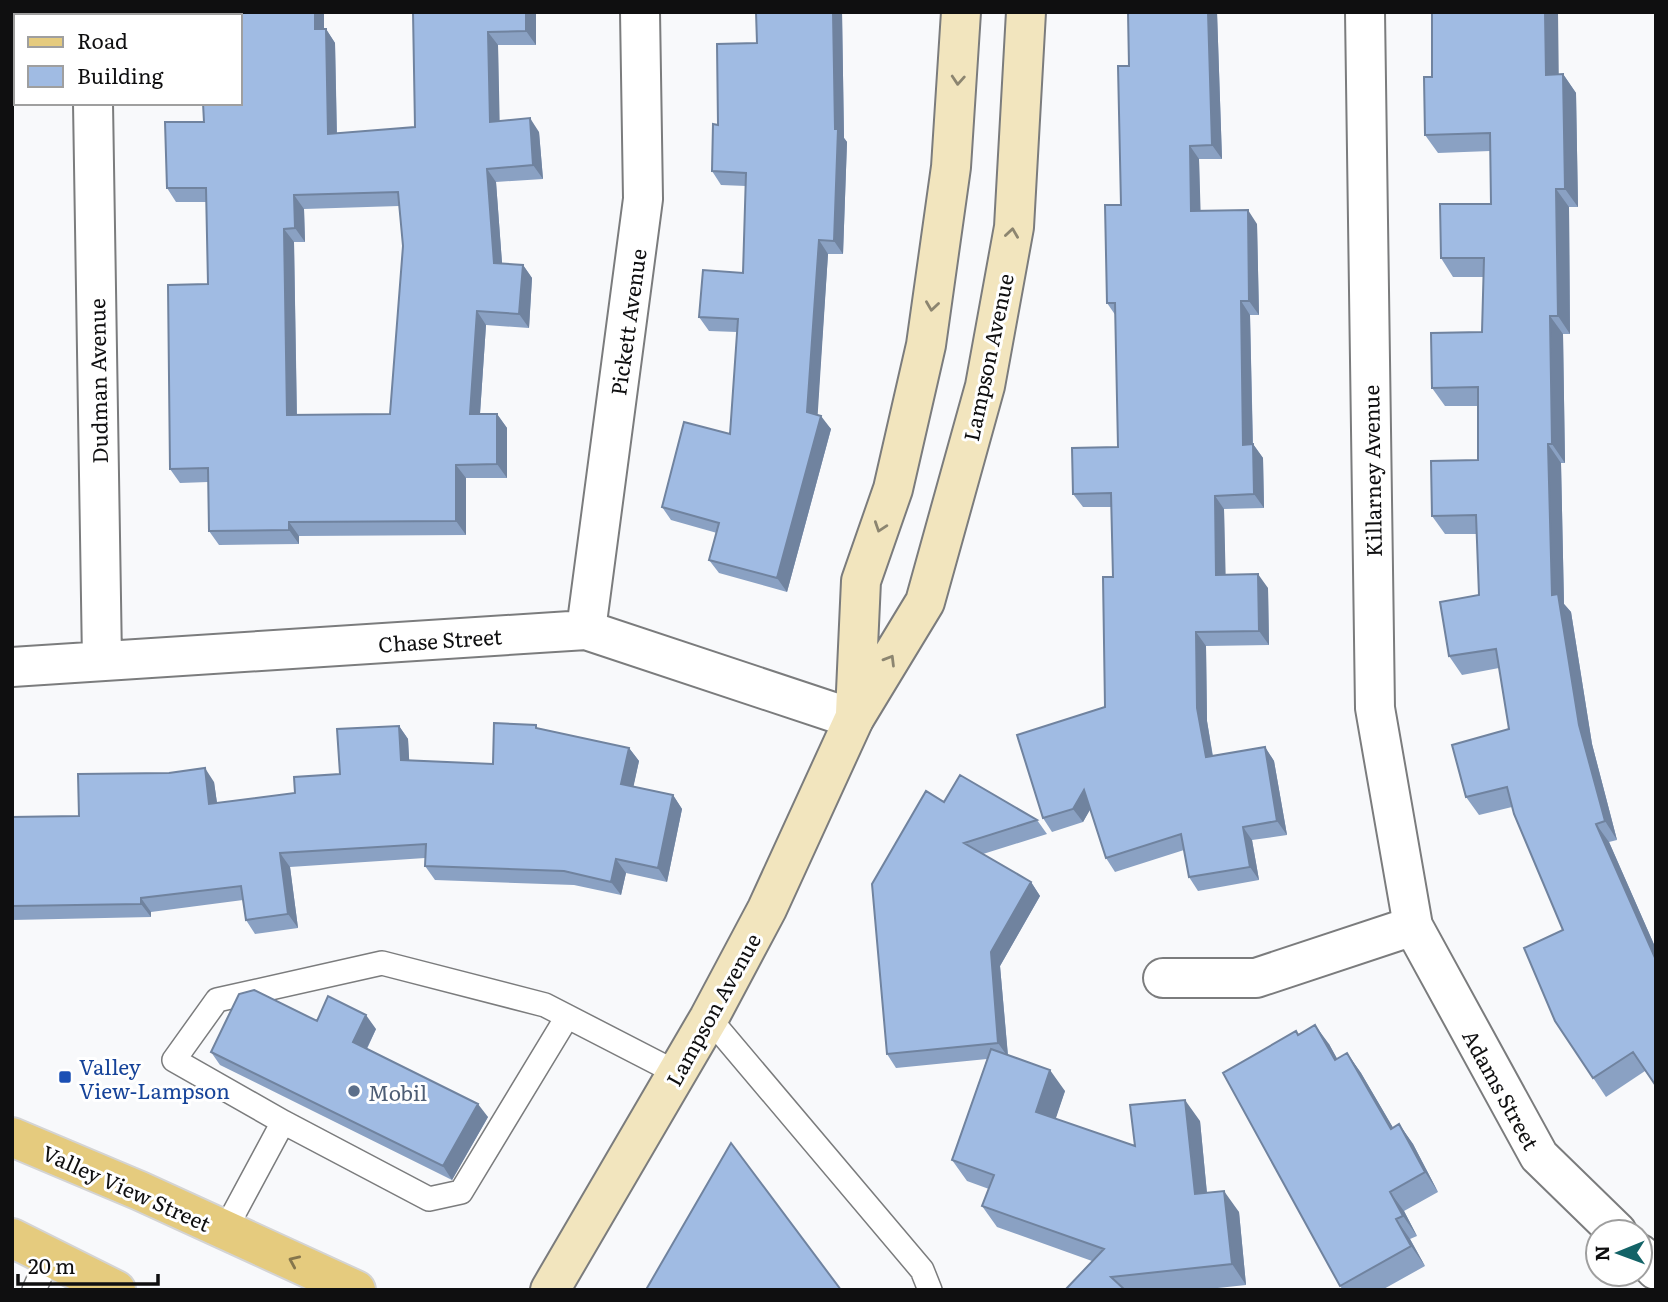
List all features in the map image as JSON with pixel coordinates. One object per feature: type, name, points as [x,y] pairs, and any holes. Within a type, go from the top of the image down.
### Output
[{"type":"main road","name":"Lampson Avenue","points":[[854,719],[861,581],[893,489],[926,345],[951,167],[961,12]]},
{"type":"main road","name":"Lampson Avenue","points":[[550,1290],[709,1018],[767,909],[854,719],[925,602],[985,386],[1014,227],[1026,12]]},
{"type":"main road","name":"Valley View Street","points":[[12,1138],[356,1290]]},
{"type":"main road","points":[[12,1238],[41,1273],[117,1290]]},
{"type":"street","name":"Pickett Avenue","points":[[586,630],[643,199],[640,12]]},
{"type":"street","name":"Killarney Avenue","points":[[1365,12],[1375,708],[1413,926]]},
{"type":"street","name":"Dudman Avenue","points":[[93,105],[102,660]]},
{"type":"street","name":"Chase Street","points":[[12,667],[586,630],[854,719]]},
{"type":"street","points":[[1163,978],[1256,978],[1413,926]]},
{"type":"street","name":"Adams Street","points":[[1413,926],[1539,1156],[1603,1218]]},
{"type":"lane","points":[[567,1017],[461,1192],[429,1199],[283,1122],[174,1060],[217,1000],[383,963],[545,1005],[677,1073]]},
{"type":"lane","points":[[709,1018],[922,1270],[930,1290]]},
{"type":"lane","points":[[225,1230],[283,1122]]},
{"type":"building","points":[[165,12],[315,12],[315,29],[326,29],[328,134],[415,127],[413,12],[526,12],[526,31],[488,32],[490,122],[530,118],[533,165],[487,169],[494,263],[523,265],[519,314],[477,311],[470,414],[497,414],[497,464],[456,465],[456,521],[289,522],[289,530],[209,531],[208,468],[170,469],[168,285],[208,284],[206,188],[167,188],[165,122],[204,122],[203,105],[242,105],[242,14]],"holes":[[[398,192],[403,246],[390,414],[287,415],[284,229],[295,228],[294,195]]]},
{"type":"building","points":[[756,12],[833,12],[835,129],[838,129],[834,241],[819,240],[807,412],[821,416],[777,578],[709,560],[719,523],[662,507],[684,422],[730,434],[738,319],[699,317],[703,270],[743,273],[746,173],[712,171],[713,124],[718,125],[717,44],[757,43]]},
{"type":"building","points":[[1128,12],[1208,12],[1212,145],[1190,146],[1191,211],[1248,210],[1249,301],[1241,301],[1243,445],[1253,444],[1254,494],[1215,496],[1216,575],[1258,574],[1259,631],[1196,632],[1197,708],[1206,757],[1265,747],[1277,821],[1243,827],[1250,867],[1189,877],[1181,834],[1106,858],[1084,790],[1073,809],[1043,818],[1017,735],[1105,707],[1103,577],[1113,577],[1111,493],[1073,494],[1072,448],[1118,447],[1115,303],[1107,303],[1105,205],[1121,205],[1118,66],[1129,66]]},
{"type":"building","points":[[1432,12],[1545,12],[1546,75],[1563,74],[1565,189],[1556,189],[1558,316],[1550,316],[1552,444],[1548,444],[1552,595],[1558,594],[1579,725],[1605,821],[1596,824],[1656,960],[1656,1086],[1633,1052],[1593,1078],[1555,1021],[1524,948],[1563,930],[1514,814],[1507,787],[1466,797],[1452,745],[1509,729],[1496,649],[1449,656],[1440,602],[1479,595],[1476,515],[1432,516],[1431,461],[1478,460],[1478,387],[1432,388],[1431,333],[1482,332],[1484,258],[1441,258],[1440,204],[1491,204],[1490,133],[1425,135],[1424,77],[1432,77]]},
{"type":"building","points":[[494,723],[536,725],[536,728],[629,748],[621,784],[673,795],[658,868],[616,859],[611,882],[564,871],[425,866],[426,844],[280,853],[288,914],[246,920],[241,886],[141,898],[141,904],[12,906],[12,817],[79,816],[78,774],[169,773],[205,768],[209,804],[295,793],[294,777],[340,774],[337,729],[399,726],[401,760],[493,764]]},
{"type":"building","points":[[960,775],[1037,820],[964,843],[1031,882],[991,952],[998,1043],[887,1054],[872,884],[926,791],[944,802]]},
{"type":"building","name":"Mobil","points":[[254,990],[317,1021],[328,996],[366,1015],[353,1042],[478,1104],[443,1166],[211,1052],[239,994]]},
{"type":"building","points":[[1315,1025],[1335,1060],[1347,1053],[1391,1129],[1399,1124],[1425,1172],[1390,1192],[1403,1216],[1396,1219],[1411,1246],[1340,1286],[1223,1073],[1296,1031],[1298,1035]]},
{"type":"building","points":[[991,1049],[1050,1070],[1036,1112],[1135,1146],[1130,1105],[1185,1100],[1195,1194],[1224,1191],[1232,1264],[1111,1277],[1125,1290],[1065,1290],[1104,1249],[982,1206],[994,1175],[952,1160]]},
{"type":"building","points":[[731,1143],[841,1290],[647,1290]]},
{"type":"place","name":"Valley View-Lampson","points":[[65,1077]]},
{"type":"place","name":"Mobil","points":[[354,1091]]}]
